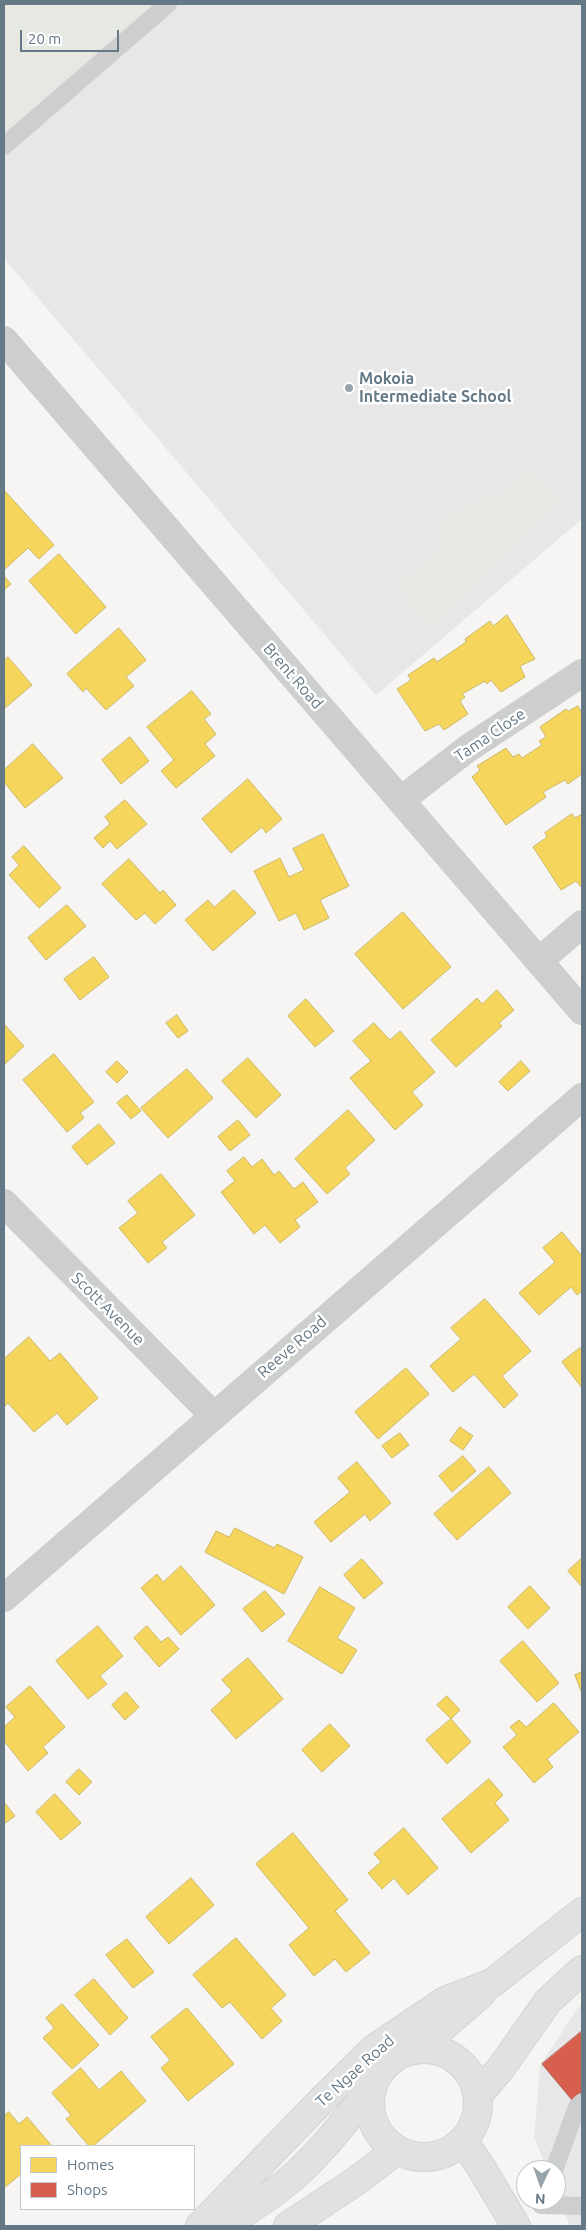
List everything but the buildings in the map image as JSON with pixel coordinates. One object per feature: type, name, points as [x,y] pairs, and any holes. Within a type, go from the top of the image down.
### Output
[{"type":"main road","name":"Te Ngae Road","points":[[200,2226],[324,2098],[374,2050],[445,2001],[492,1983],[582,1912]]},
{"type":"main road","points":[[478,2095],[501,2068],[548,2001],[582,1970]]},
{"type":"main road","points":[[416,2050],[472,2003],[492,1983]]},
{"type":"main road","points":[[224,2226],[265,2199],[318,2154],[372,2088],[388,2062],[401,2054],[416,2050],[433,2050],[449,2055],[463,2065],[473,2078],[478,2095],[478,2112],[473,2127],[463,2141],[448,2152],[432,2157],[414,2156],[397,2150],[384,2139],[374,2123],[370,2106],[372,2088]]},
{"type":"main road","points":[[463,2141],[514,2223]]},
{"type":"main road","points":[[288,2226],[356,2181],[397,2150]]},
{"type":"street","name":"Brent Road","points":[[4,340],[582,1011]]},
{"type":"street","name":"Tama Close","points":[[401,800],[467,749],[582,673]]},
{"type":"street","points":[[539,961],[582,924]]},
{"type":"street","name":"Reeve Road","points":[[4,1598],[582,1097]]},
{"type":"street","name":"Scott Avenue","points":[[4,1203],[213,1415]]},
{"type":"lane","points":[[4,146],[168,4]]},
{"type":"lane","points":[[558,2160],[577,2108],[582,2102]]},
{"type":"lane","points":[[566,2204],[582,2206]]},
{"type":"lane","points":[[514,2223],[531,2210]]},
{"type":"shaded area","name":"Mokoia Intermediate School","points":[[4,4],[582,4],[582,519],[376,695],[4,258]]},
{"type":"shaded area","points":[[4,4],[153,4],[8,127],[4,122]]},
{"type":"shaded area","points":[[528,472],[559,504],[431,625],[397,586],[437,552],[438,522],[507,490]]},
{"type":"shaded area","points":[[582,2005],[582,2226],[570,2226],[564,2210],[566,2210],[566,2160],[543,2160],[534,2137],[540,2066],[577,2009]]},
{"type":"place","name":"Mokoia Intermediate School","points":[[349,388]]}]
